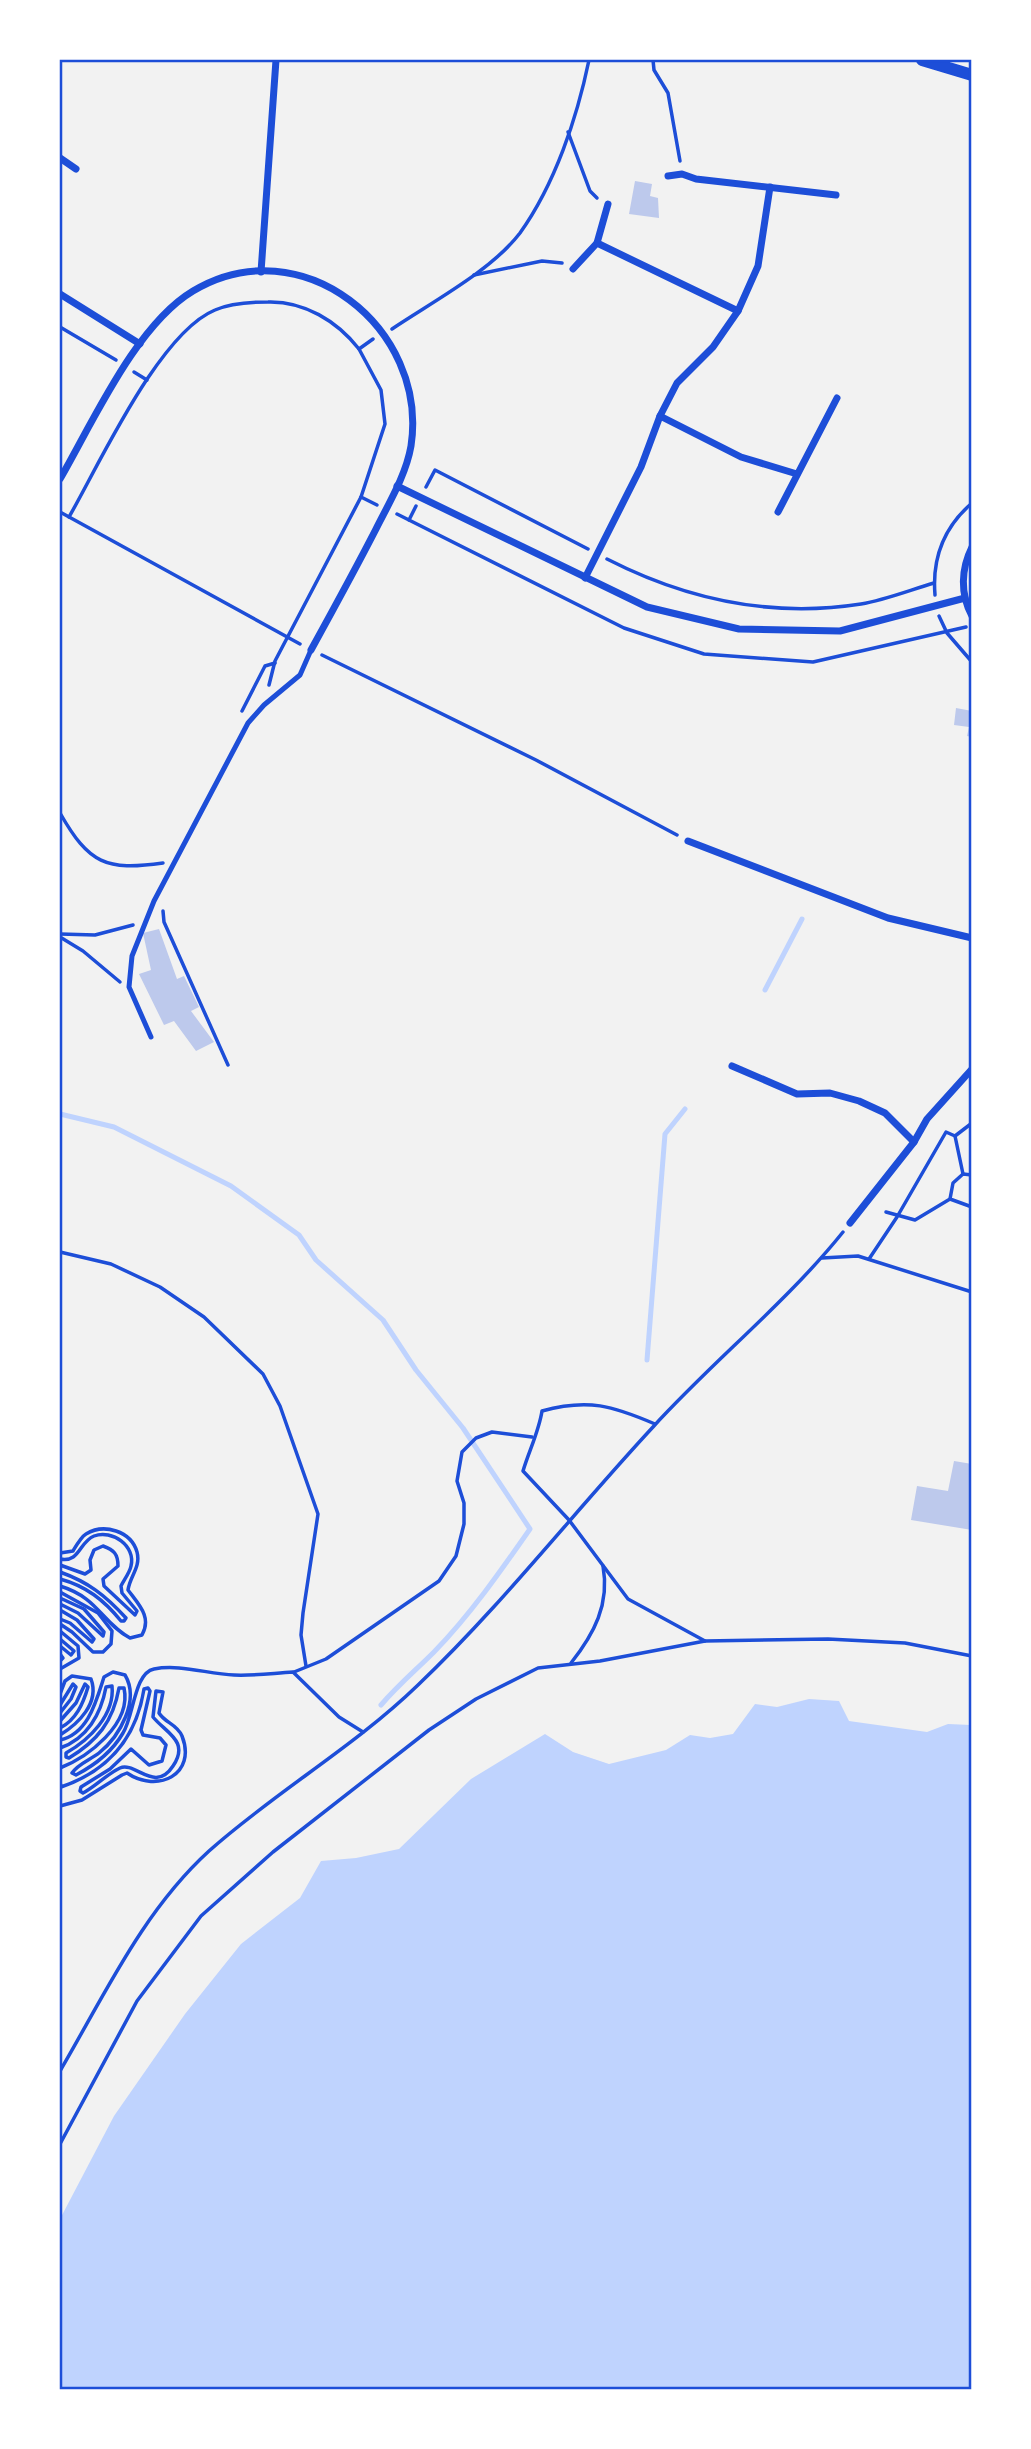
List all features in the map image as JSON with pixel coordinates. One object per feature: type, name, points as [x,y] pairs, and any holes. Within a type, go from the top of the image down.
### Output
[{"type":"street","points":[[261,272],[276,60]]},
{"type":"street","points":[[922,60],[971,75]]},
{"type":"street","points":[[60,158],[76,169]]},
{"type":"street","points":[[667,176],[682,174],[696,179],[836,195]]},
{"type":"street","points":[[585,578],[641,467],[660,416],[677,383],[713,347],[738,311],[758,266],[770,187]]},
{"type":"street","points":[[573,269],[597,243],[608,204]]},
{"type":"street","points":[[597,243],[738,311]]},
{"type":"street","points":[[60,479],[140,344],[163,315],[192,291],[207,284],[261,272],[300,277],[331,289],[358,306],[382,332],[402,365],[412,410],[410,449],[397,486],[311,650]]},
{"type":"street","points":[[60,295],[140,344]]},
{"type":"street","points":[[778,512],[837,398]]},
{"type":"street","points":[[660,416],[741,457],[796,474]]},
{"type":"street","points":[[397,486],[647,607],[739,629],[840,631],[965,598]]},
{"type":"street","points":[[971,547],[963,578],[965,598],[971,616]]},
{"type":"street","points":[[688,841],[888,918],[971,938]]},
{"type":"street","points":[[732,1066],[797,1094],[830,1093],[859,1101],[885,1113],[914,1142]]},
{"type":"street","points":[[850,1223],[914,1142],[927,1119],[971,1069]]},
{"type":"lane","points":[[152,1037],[129,987],[132,957],[146,919],[245,729],[264,705],[300,676],[311,650]]},
{"type":"path","points":[[359,349],[382,332],[392,330],[471,276],[519,234],[555,168],[589,60]]},
{"type":"path","points":[[653,60],[654,71],[668,93],[682,174]]},
{"type":"path","points":[[568,131],[590,191],[608,204]]},
{"type":"path","points":[[471,276],[542,261],[563,263],[573,269]]},
{"type":"path","points":[[69,517],[147,380],[182,333],[215,310],[250,302],[284,302],[312,311],[343,329],[359,349],[381,390],[385,424],[360,497],[275,663],[264,705]]},
{"type":"path","points":[[60,327],[147,380]]},
{"type":"path","points":[[409,520],[435,470],[597,554],[675,590],[761,608],[808,609],[863,603],[934,583]]},
{"type":"path","points":[[971,503],[950,527],[941,545],[934,583],[936,607],[947,634],[971,662]]},
{"type":"path","points":[[60,512],[311,650],[536,760],[688,841]]},
{"type":"path","points":[[245,729],[235,724],[265,666],[275,663]]},
{"type":"path","points":[[60,813],[85,850],[107,863],[131,868],[176,860]]},
{"type":"path","points":[[163,901],[164,922],[228,1065]]},
{"type":"path","points":[[60,937],[122,930],[146,919]]},
{"type":"path","points":[[60,937],[83,951],[129,987]]},
{"type":"path","points":[[955,1136],[971,1123]]},
{"type":"path","points":[[869,1259],[897,1217],[946,1132],[955,1136]]},
{"type":"path","points":[[955,1136],[963,1174]]},
{"type":"path","points":[[886,1212],[915,1220],[950,1199],[953,1183],[963,1174],[971,1175]]},
{"type":"path","points":[[950,1199],[971,1206]]},
{"type":"path","points":[[60,2071],[143,1929],[176,1886],[209,1851],[417,1687],[655,1424],[762,1321],[822,1258],[850,1223]]},
{"type":"path","points":[[60,1252],[111,1264],[160,1287],[204,1317],[263,1374],[280,1406],[318,1514],[301,1636],[306,1666]]},
{"type":"path","points":[[822,1258],[869,1259],[971,1292]]},
{"type":"path","points":[[655,1424],[615,1407],[569,1403],[542,1411],[540,1427],[532,1437],[523,1471],[569,1520],[628,1599],[705,1641]]},
{"type":"path","points":[[60,1738],[77,1732],[89,1718],[104,1678],[113,1672],[125,1675],[132,1686],[125,1716],[117,1733],[100,1752],[74,1770],[76,1775],[91,1767],[112,1749],[131,1718],[142,1675],[152,1669],[177,1668],[234,1675],[293,1672],[326,1659],[439,1581],[456,1556],[464,1524],[464,1503],[457,1481],[462,1452],[476,1438],[492,1432],[532,1437]]},
{"type":"path","points":[[60,1553],[73,1551],[84,1535],[101,1528],[119,1532],[133,1543],[138,1554],[137,1570],[128,1590],[145,1614],[148,1625],[142,1635],[130,1638],[121,1633],[94,1602],[60,1586]]},
{"type":"path","points":[[60,1559],[68,1560],[76,1556],[87,1540],[97,1535],[108,1534],[121,1540],[130,1551],[132,1566],[121,1586],[137,1611],[135,1615],[104,1586],[103,1579],[118,1566],[118,1557],[113,1549],[103,1546],[94,1550],[90,1560],[91,1570],[85,1574],[60,1565]]},
{"type":"path","points":[[571,1663],[590,1638],[603,1607],[606,1590],[603,1565]]},
{"type":"path","points":[[60,1572],[84,1581],[103,1593],[126,1618],[121,1621],[98,1597],[74,1583],[60,1579]]},
{"type":"path","points":[[60,1592],[98,1613],[112,1631],[111,1644],[103,1652],[93,1652],[60,1622]]},
{"type":"path","points":[[60,1598],[85,1609],[104,1632],[103,1636],[78,1613],[60,1604]]},
{"type":"path","points":[[60,1610],[88,1630],[94,1639],[92,1642],[70,1623],[60,1622]]},
{"type":"path","points":[[60,1632],[78,1646],[79,1658],[60,1668]]},
{"type":"path","points":[[60,1639],[74,1651],[68,1654],[60,1646]]},
{"type":"path","points":[[60,2144],[137,2001],[201,1916],[273,1852],[429,1730],[476,1699],[538,1668],[600,1661],[705,1641],[828,1639],[905,1643],[971,1656]]},
{"type":"path","points":[[60,1654],[63,1658],[60,1661]]},
{"type":"path","points":[[293,1672],[339,1717],[363,1732]]},
{"type":"path","points":[[60,1694],[65,1681],[72,1676],[91,1679],[94,1687],[83,1717],[60,1738]]},
{"type":"path","points":[[60,1705],[74,1684],[76,1687],[71,1699],[60,1713]]},
{"type":"path","points":[[60,1721],[76,1703],[85,1684],[88,1688],[84,1702],[66,1725],[60,1728]]},
{"type":"path","points":[[60,1748],[78,1738],[92,1725],[103,1705],[106,1687],[112,1686],[109,1706],[97,1728],[84,1742],[66,1753],[65,1757],[69,1758],[88,1746],[111,1719],[119,1688],[124,1688],[119,1715],[103,1740],[83,1759],[60,1768]]},
{"type":"path","points":[[60,1785],[97,1770],[119,1752],[141,1711],[144,1689],[148,1688],[148,1710],[141,1730],[143,1735],[160,1738],[166,1745],[162,1761],[149,1765],[140,1760],[131,1749],[110,1769],[81,1787],[80,1791],[83,1793],[101,1784],[120,1768],[128,1767],[153,1777],[167,1774],[176,1763],[179,1750],[177,1740],[169,1728],[153,1717],[156,1690],[163,1692],[159,1713],[182,1736],[185,1756],[181,1767],[163,1782],[153,1784],[145,1783],[127,1773],[122,1774],[82,1800],[60,1806]]},
{"type":"water","points":[[809,1699],[839,1701],[849,1721],[927,1732],[948,1724],[971,1725],[971,2389],[60,2389],[60,2219],[114,2116],[185,2014],[241,1944],[300,1898],[321,1861],[356,1858],[399,1849],[471,1779],[545,1734],[573,1752],[609,1764],[666,1750],[690,1735],[710,1738],[733,1734],[755,1704],[777,1707]]},
{"type":"building","points":[[635,181],[652,184],[650,196],[658,198],[659,218],[629,214]]},
{"type":"building","points":[[956,708],[972,711],[972,737],[967,736],[969,727],[954,725]]},
{"type":"building","points":[[159,929],[177,979],[184,976],[199,1007],[191,1011],[214,1042],[196,1051],[174,1021],[164,1025],[139,974],[151,970],[143,933]]},
{"type":"building","points":[[954,1461],[972,1464],[972,1530],[911,1520],[917,1486],[948,1491]]},
{"type":"waterway","points":[[765,990],[802,919]]},
{"type":"waterway","points":[[647,1360],[665,1134],[685,1109]]},
{"type":"waterway","points":[[60,1114],[114,1127],[231,1186],[299,1235],[316,1260],[383,1320],[416,1370],[463,1428],[530,1529],[460,1623],[381,1705]]}]
